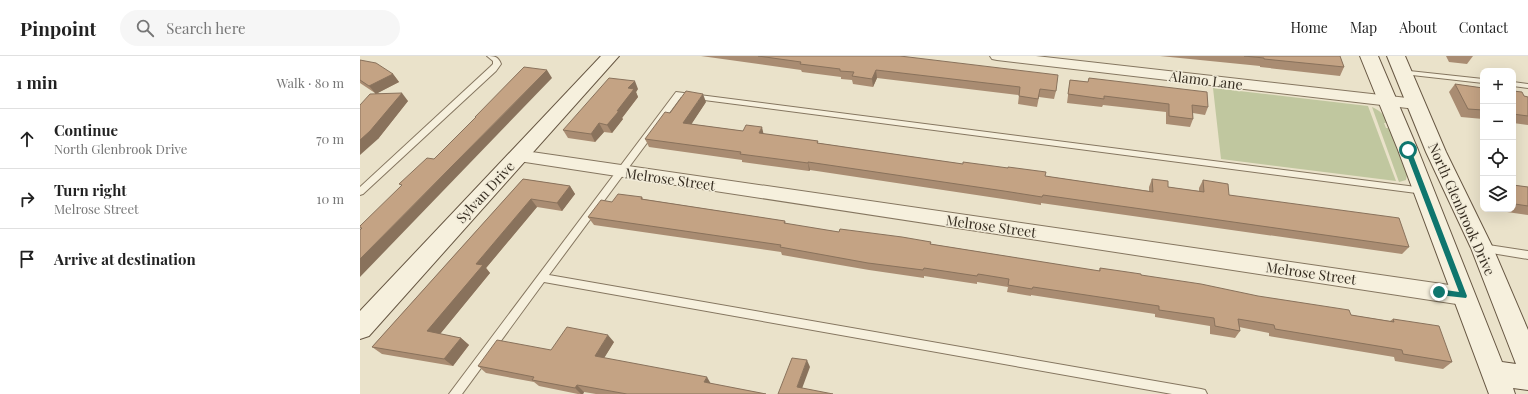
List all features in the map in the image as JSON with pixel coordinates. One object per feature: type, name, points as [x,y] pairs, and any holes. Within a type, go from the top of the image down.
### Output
[{"type":"main road","name":"Sylvan Drive","points":[[360,328],[610,56]]},
{"type":"main road","name":"North Glenbrook Drive","points":[[1369,56],[1424,191],[1498,383]]},
{"type":"main road","name":"North Glenbrook Drive","points":[[1400,64],[1436,152],[1482,248],[1528,361]]},
{"type":"main road","points":[[1498,383],[1528,378]]},
{"type":"street","name":"Alamo Lane","points":[[997,56],[1416,104]]},
{"type":"street","name":"Melrose Street","points":[[518,156],[1464,296]]},
{"type":"lane","points":[[360,192],[493,69],[496,64],[496,60],[490,56]]},
{"type":"lane","points":[[1400,64],[1480,80]]},
{"type":"lane","points":[[1516,84],[1528,86]]},
{"type":"lane","points":[[455,394],[679,94],[1424,191]]},
{"type":"lane","points":[[1482,248],[1528,255]]},
{"type":"lane","points":[[542,278],[1201,394]]},
{"type":"green space","points":[[1213,88],[1368,106],[1396,181],[1221,159]]},
{"type":"green space","points":[[1372,107],[1380,111],[1386,120],[1386,123],[1384,123],[1386,128],[1390,131],[1407,175],[1406,180],[1399,182]]},
{"type":"building","points":[[758,56],[900,56],[1058,75],[1056,91],[1040,89],[1038,99],[1019,96],[1020,87],[876,70],[872,79],[852,76],[854,72],[840,71],[840,69],[800,64],[801,62]]},
{"type":"building","points":[[1244,56],[1340,56],[1344,67],[1264,59]]},
{"type":"building","points":[[360,60],[376,63],[393,74],[369,86],[360,80]]},
{"type":"building","points":[[524,67],[547,70],[360,259],[360,230],[362,228],[360,228],[360,226],[402,185],[399,184],[427,158],[434,159]]},
{"type":"building","points":[[609,78],[635,81],[628,88],[634,89],[617,111],[619,111],[607,125],[599,123],[591,134],[563,130]]},
{"type":"building","points":[[1089,78],[1207,92],[1208,107],[1192,105],[1193,119],[1169,116],[1169,104],[1104,96],[1104,99],[1068,94],[1070,80],[1088,82]]},
{"type":"building","points":[[1455,84],[1480,88],[1480,110],[1468,109]]},
{"type":"building","points":[[686,91],[703,94],[683,123],[743,131],[746,125],[762,127],[759,133],[818,141],[817,143],[963,164],[963,162],[1046,172],[1045,176],[1153,192],[1152,179],[1168,181],[1168,187],[1204,192],[1203,180],[1228,184],[1229,195],[1399,218],[1409,247],[1043,195],[1042,197],[645,139],[665,112],[670,113]]},
{"type":"building","points":[[1516,91],[1522,92],[1524,96],[1528,97],[1528,116],[1516,114]]},
{"type":"building","points":[[402,93],[370,131],[360,140],[360,105],[370,94]]},
{"type":"building","points":[[523,179],[570,186],[557,203],[531,199],[476,264],[483,265],[427,331],[461,338],[444,359],[372,347]]},
{"type":"building","points":[[1516,185],[1528,187],[1528,206],[1516,204]]},
{"type":"building","points":[[618,194],[642,197],[641,199],[785,221],[784,223],[839,232],[840,229],[902,237],[931,242],[930,244],[1100,271],[1100,268],[1141,274],[1201,284],[1258,296],[1349,310],[1351,315],[1394,322],[1393,319],[1439,326],[1452,362],[1403,354],[1402,350],[1275,329],[1274,325],[1238,319],[1240,331],[1215,326],[1214,318],[1159,310],[1159,306],[1033,287],[1032,289],[1008,285],[1009,279],[978,274],[977,276],[924,268],[923,270],[868,263],[780,247],[781,245],[588,217],[601,200],[612,202]]},
{"type":"building","points":[[567,327],[608,335],[595,356],[707,377],[704,382],[766,394],[627,394],[577,385],[575,388],[532,380],[534,377],[478,366],[497,340],[551,350]]},
{"type":"building","points":[[792,358],[807,360],[797,387],[833,394],[778,394]]},
{"type":"route","points":[[1408,150],[1464,296],[1439,292]]}]
